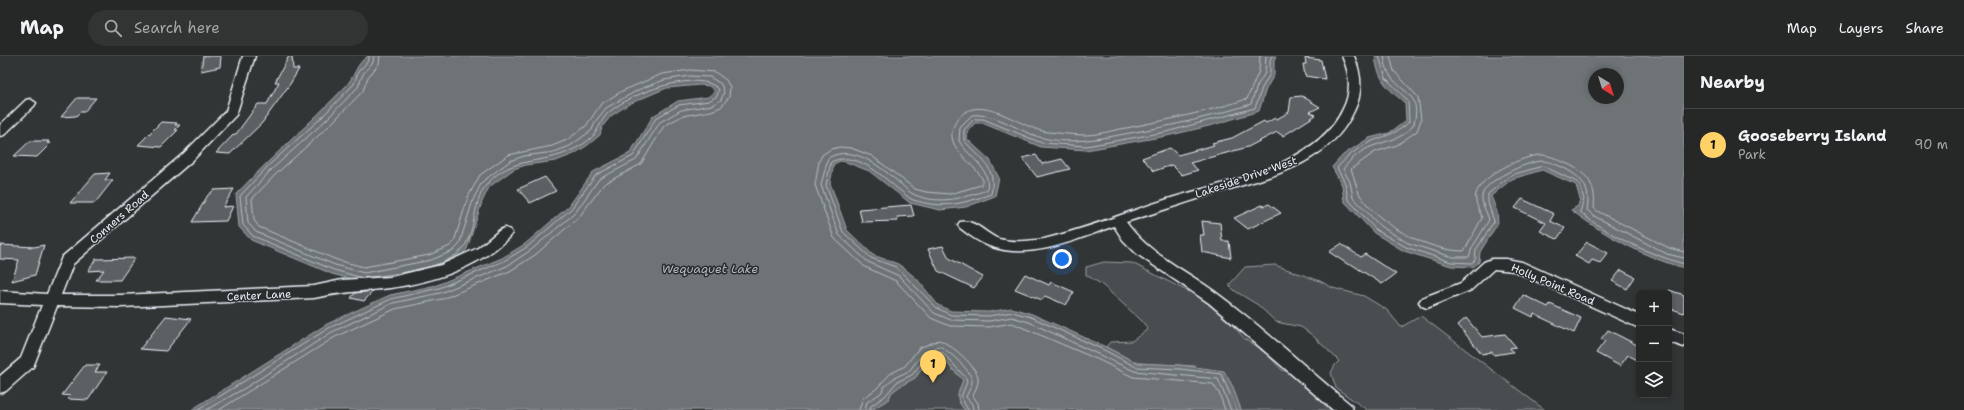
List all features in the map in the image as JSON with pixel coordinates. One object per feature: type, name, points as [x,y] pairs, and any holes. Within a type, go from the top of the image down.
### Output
[{"type":"street","name":"Conners Road","points":[[0,386],[27,362],[67,261],[188,157],[232,112],[249,56]]},
{"type":"street","name":"Lakeside Drive West","points":[[965,225],[988,240],[999,244],[1010,247],[1031,247],[1284,166],[1324,144],[1341,127],[1354,97],[1356,87],[1355,77],[1348,56]]},
{"type":"street","points":[[0,132],[30,103]]},
{"type":"street","points":[[1117,220],[1128,236],[1142,250],[1214,299],[1344,410]]},
{"type":"street","name":"Center Lane","points":[[0,297],[51,300],[121,301],[314,292],[342,286],[390,282],[444,270],[483,252],[504,234]]},
{"type":"street","name":"Holly Point Road","points":[[1427,302],[1469,285],[1488,264],[1500,262],[1516,266],[1636,321]]},
{"type":"street","points":[[1672,336],[1684,341]]},
{"type":"shaded area","points":[[1104,262],[1132,263],[1199,297],[1224,316],[1245,339],[1267,354],[1282,370],[1292,373],[1334,410],[1241,410],[1237,401],[1195,366],[1137,363],[1106,347],[1110,342],[1132,341],[1148,329],[1141,320],[1101,284],[1086,275],[1086,267]]},
{"type":"shaded area","points":[[1275,265],[1320,281],[1333,288],[1364,296],[1387,310],[1401,327],[1421,316],[1545,410],[1367,410],[1336,388],[1331,373],[1339,361],[1312,335],[1301,327],[1276,322],[1258,305],[1235,291],[1229,285],[1245,267]]},
{"type":"shaded area","points":[[939,355],[963,380],[958,399],[965,410],[871,410],[889,399],[891,393],[900,386],[915,378],[930,359]]},
{"type":"water","name":"Wequaquet Lake","points":[[368,56],[1276,56],[1274,60],[1274,75],[1266,89],[1259,111],[1213,125],[1167,136],[1086,150],[1041,147],[982,123],[975,123],[968,131],[967,139],[990,160],[999,178],[995,196],[966,207],[940,210],[910,203],[869,171],[846,162],[840,161],[834,164],[830,183],[847,230],[873,255],[898,264],[905,269],[917,279],[938,305],[951,311],[989,312],[1012,308],[1032,314],[1106,347],[1137,363],[1180,365],[1224,371],[1233,387],[1241,410],[965,410],[958,399],[963,380],[939,355],[929,359],[915,378],[900,386],[891,393],[889,399],[871,410],[191,410],[327,324],[390,295],[437,285],[502,258],[525,244],[569,206],[593,172],[630,153],[653,116],[678,101],[708,97],[715,91],[709,86],[700,85],[667,88],[629,104],[611,116],[602,127],[600,135],[574,154],[556,161],[526,165],[514,169],[489,187],[482,202],[467,249],[459,259],[433,269],[363,282],[332,274],[251,240],[239,227],[236,194],[345,87],[358,66]]},
{"type":"water","points":[[1375,56],[1684,56],[1684,268],[1654,258],[1597,228],[1571,210],[1578,206],[1580,199],[1576,185],[1542,170],[1512,179],[1491,196],[1497,212],[1498,223],[1480,252],[1479,262],[1473,267],[1451,266],[1404,251],[1374,233],[1344,201],[1342,185],[1332,167],[1343,155],[1369,138],[1389,133],[1406,121],[1405,103],[1388,88],[1378,71]]},
{"type":"building","points":[[203,56],[221,56],[220,67],[201,71]]},
{"type":"building","points":[[289,56],[292,56],[293,69],[299,69],[262,123],[230,154],[216,153],[234,134],[236,134],[258,104],[267,104],[279,82],[275,82]]},
{"type":"building","points":[[1305,58],[1321,60],[1325,79],[1305,76],[1303,64],[1306,64]]},
{"type":"building","points":[[1302,96],[1320,107],[1310,112],[1316,115],[1283,136],[1277,132],[1248,147],[1190,163],[1198,170],[1182,175],[1172,165],[1154,171],[1142,158],[1170,148],[1178,155],[1214,145],[1212,143],[1232,138],[1264,121],[1266,123],[1275,118],[1277,119],[1289,112],[1291,97]]},
{"type":"building","points":[[77,98],[96,98],[84,112],[80,112],[76,116],[61,117]]},
{"type":"building","points":[[161,122],[177,123],[175,125],[180,125],[175,130],[178,130],[161,147],[138,145]]},
{"type":"building","points":[[30,141],[49,141],[47,143],[51,143],[37,157],[14,156]]},
{"type":"building","points":[[1036,155],[1042,164],[1062,159],[1070,169],[1037,177],[1022,158]]},
{"type":"building","points":[[110,173],[105,180],[113,180],[95,203],[70,203],[95,174]]},
{"type":"building","points":[[545,177],[556,191],[530,203],[518,189]]},
{"type":"building","points":[[234,189],[223,207],[233,206],[226,221],[192,222],[208,195],[214,190]]},
{"type":"building","points":[[1522,199],[1554,214],[1550,221],[1565,228],[1557,239],[1540,231],[1546,223],[1515,208]]},
{"type":"building","points":[[1269,204],[1281,213],[1248,229],[1234,218],[1262,205],[1264,206]]},
{"type":"building","points":[[911,205],[914,216],[897,217],[898,221],[862,222],[859,209]]},
{"type":"building","points":[[1202,221],[1220,223],[1222,241],[1229,241],[1231,258],[1202,252],[1200,235],[1204,235]]},
{"type":"building","points":[[1587,242],[1608,253],[1600,263],[1592,260],[1589,264],[1575,256]]},
{"type":"building","points":[[1341,244],[1361,257],[1365,254],[1396,274],[1382,284],[1329,252]]},
{"type":"building","points":[[0,245],[34,247],[44,245],[35,275],[12,281],[19,260],[0,259]]},
{"type":"building","points":[[943,246],[949,258],[983,277],[974,288],[938,271],[928,249]]},
{"type":"building","points":[[135,258],[120,280],[96,280],[104,270],[88,271],[96,259]]},
{"type":"building","points":[[1621,270],[1635,277],[1627,289],[1612,281]]},
{"type":"building","points":[[1025,274],[1049,285],[1051,282],[1074,292],[1066,305],[1045,296],[1042,300],[1015,289]]},
{"type":"building","points":[[373,291],[364,301],[351,298],[355,293]]},
{"type":"building","points":[[1672,291],[1684,295],[1684,313],[1672,309]]},
{"type":"building","points":[[1523,295],[1548,307],[1550,304],[1581,318],[1574,333],[1534,314],[1533,317],[1515,308]]},
{"type":"building","points":[[166,316],[191,319],[166,351],[140,349]]},
{"type":"building","points":[[1466,318],[1482,337],[1505,334],[1516,347],[1510,348],[1513,352],[1494,355],[1492,352],[1482,354],[1458,325]]},
{"type":"building","points":[[1608,330],[1636,344],[1636,359],[1628,355],[1620,366],[1596,353],[1605,341],[1601,339]]},
{"type":"building","points":[[85,365],[100,365],[95,372],[107,372],[88,400],[68,399],[71,396],[62,395]]},
{"type":"place","name":"Gooseberry Island","points":[[933,383]]}]
